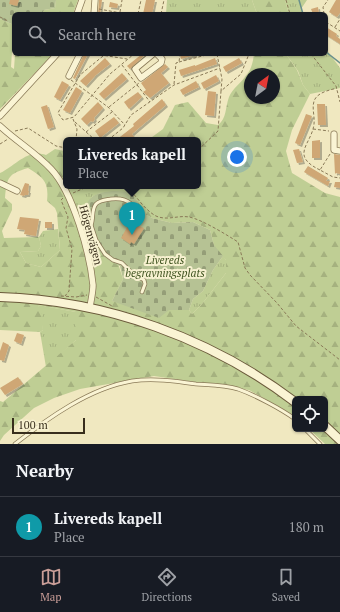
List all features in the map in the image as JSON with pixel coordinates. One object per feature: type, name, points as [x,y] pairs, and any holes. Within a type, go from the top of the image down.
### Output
[{"type":"street","points":[[79,12],[82,0]]},
{"type":"street","points":[[94,11],[95,0]]},
{"type":"street","points":[[0,116],[55,56]]},
{"type":"street","points":[[69,76],[79,56]]},
{"type":"street","points":[[151,56],[135,69],[142,78],[162,62],[158,56]]},
{"type":"street","name":"Högenvägen","points":[[0,126],[51,168],[63,187]]},
{"type":"street","points":[[334,134],[337,151]]},
{"type":"street","points":[[0,183],[17,191]]},
{"type":"street","name":"Högenvägen","points":[[64,189],[74,208],[80,228],[93,286],[90,306]]},
{"type":"street","points":[[0,297],[34,298],[90,306],[166,331],[224,356],[261,378],[292,400]]},
{"type":"street","points":[[328,429],[340,440]]},
{"type":"lane","points":[[138,222],[138,213],[131,203],[116,198],[104,200],[97,204],[93,210],[91,225],[99,246],[105,254],[113,260],[122,263],[133,274],[145,282],[142,292]]},
{"type":"lane","points":[[80,228],[91,225]]},
{"type":"lane","points":[[16,444],[44,421],[66,407],[104,389],[133,381],[164,380],[239,390],[284,411],[292,417]]},
{"type":"lane","points":[[308,432],[320,444]]},
{"type":"path","points":[[119,12],[122,0]]},
{"type":"path","points":[[138,12],[141,0]]},
{"type":"path","points":[[161,12],[164,0]]},
{"type":"path","points":[[286,0],[289,12]]},
{"type":"path","points":[[324,12],[323,8],[328,0]]},
{"type":"path","points":[[94,11],[106,12]]},
{"type":"path","points":[[0,17],[8,21]]},
{"type":"path","points":[[335,27],[340,19]]},
{"type":"path","points":[[328,23],[340,31]]},
{"type":"path","points":[[128,59],[103,56],[80,75],[58,113],[63,120],[73,118],[92,94],[132,56]]},
{"type":"path","points":[[174,85],[176,63],[178,62],[180,56]]},
{"type":"path","points":[[178,62],[202,56]]},
{"type":"path","points":[[201,147],[218,132],[221,91],[220,68],[217,56]]},
{"type":"path","points":[[221,91],[241,74],[248,56]]},
{"type":"path","points":[[313,56],[337,87],[340,102]]},
{"type":"path","points":[[122,64],[150,102]]},
{"type":"path","points":[[112,137],[125,126],[131,115],[174,85],[220,68]]},
{"type":"path","points":[[69,76],[74,83],[92,94],[113,111],[125,126]]},
{"type":"path","points":[[108,107],[138,85],[142,78]]},
{"type":"path","points":[[340,86],[321,94],[316,98],[313,130],[305,144],[305,157],[309,163],[333,177],[340,178]]},
{"type":"path","points":[[86,132],[113,111]]},
{"type":"path","points":[[73,118],[92,137]]},
{"type":"path","points":[[76,122],[76,137]]},
{"type":"path","points":[[13,134],[18,129],[28,128],[56,146],[63,147]]},
{"type":"path","points":[[313,130],[328,130],[334,134]]},
{"type":"path","points":[[0,144],[8,138]]},
{"type":"path","points":[[320,170],[337,151]]},
{"type":"path","points":[[64,296],[69,291],[72,249],[66,228],[68,217],[61,200],[82,189]]},
{"type":"path","points":[[130,189],[142,206],[155,215],[164,218],[191,217],[238,242],[245,268],[250,275],[277,302],[296,326],[340,360]]},
{"type":"green space","points":[[0,0],[56,0],[55,8],[44,10],[43,12],[12,12],[12,24],[0,19]]},
{"type":"green space","points":[[56,0],[78,0],[74,12],[43,12],[44,10],[55,8]]},
{"type":"green space","points":[[167,0],[252,0],[256,12],[166,12]]},
{"type":"green space","points":[[252,0],[285,0],[288,12],[256,12]]},
{"type":"green space","points":[[285,0],[307,0],[301,9],[303,12],[288,12]]},
{"type":"green space","points":[[0,19],[12,24],[11,67],[14,69],[15,56],[51,56],[0,109]]},
{"type":"green space","points":[[328,52],[340,68],[340,88],[310,94],[303,85],[298,71],[287,56],[328,56]]},
{"type":"green space","points":[[254,56],[287,56],[297,70],[303,85],[310,94],[292,130],[286,151],[292,173],[325,193],[340,197],[340,444],[325,444],[312,432],[328,432],[328,396],[292,396],[292,414],[249,390],[154,376],[80,389],[54,398],[34,408],[4,435],[0,441],[0,401],[3,402],[76,340],[76,312],[38,305],[42,314],[43,330],[40,332],[0,330],[0,173],[27,156],[39,153],[46,155],[55,149],[63,151],[63,189],[79,189],[67,195],[81,236],[97,230],[101,210],[123,279],[112,301],[169,310],[189,310],[192,314],[202,304],[226,273],[226,260],[215,249],[210,230],[193,222],[172,223],[152,218],[145,214],[128,189],[201,189],[201,137],[152,137],[163,129],[175,105],[188,102],[206,123],[218,125],[223,119],[229,97],[244,79],[244,104],[280,104],[280,68],[250,68]],"holes":[[[28,168],[42,178],[47,189],[47,201],[55,208],[57,213],[60,250],[41,267],[26,263],[20,252],[38,251],[41,246],[39,237],[4,238],[2,231],[12,210],[12,204],[5,198],[10,177],[16,172]]]},
{"type":"green space","points":[[79,189],[128,189],[131,192],[100,193],[92,197],[84,221],[89,233],[83,235],[77,209],[70,193]]},
{"type":"green space","name":"Livereds begravningsplats","points":[[114,191],[131,192],[146,214],[152,218],[172,223],[193,222],[210,230],[214,245],[223,256],[213,270],[203,291],[193,299],[189,310],[169,310],[159,318],[112,301],[123,279],[120,266],[107,259],[94,244],[87,228],[84,212],[86,204],[93,196]]},
{"type":"green space","points":[[58,229],[60,250],[41,267],[26,263],[20,252],[38,251],[41,246],[39,237],[43,231]]},
{"type":"green space","points":[[223,256],[226,260],[226,273],[202,304],[192,314],[189,310],[193,299],[203,291],[213,270]]},
{"type":"green space","points":[[38,305],[76,312],[76,340],[46,367],[40,332],[43,330]]},
{"type":"building","points":[[10,0],[19,0],[17,6],[9,4]]},
{"type":"building","points":[[99,0],[102,0],[100,12],[98,12]]},
{"type":"building","points":[[146,0],[155,0],[152,12],[143,12]]},
{"type":"building","points":[[336,0],[340,0],[340,13],[337,17],[329,12]]},
{"type":"building","points":[[110,2],[118,4],[117,8],[109,7]]},
{"type":"building","points":[[318,7],[319,12],[312,12],[311,9]]},
{"type":"building","points":[[328,28],[337,34],[336,36],[340,39],[340,44],[328,36]]},
{"type":"building","points":[[83,56],[87,56],[75,79],[73,78]]},
{"type":"building","points":[[140,56],[144,56],[130,69],[127,66]]},
{"type":"building","points":[[180,56],[192,56],[181,59]]},
{"type":"building","points":[[105,58],[110,64],[96,75],[86,86],[80,81]]},
{"type":"building","points":[[215,58],[217,64],[181,76],[179,70],[195,66]]},
{"type":"building","points":[[239,58],[242,63],[226,72],[223,67]]},
{"type":"building","points":[[165,64],[168,67],[161,73],[169,83],[150,98],[143,92],[146,90],[141,83]]},
{"type":"building","points":[[122,73],[127,79],[104,99],[99,94]]},
{"type":"building","points":[[216,75],[219,81],[204,89],[201,83]]},
{"type":"building","points":[[62,81],[69,85],[60,100],[54,97]]},
{"type":"building","points":[[196,81],[199,87],[183,95],[180,90]]},
{"type":"building","points":[[76,87],[82,91],[70,113],[63,110]]},
{"type":"building","points":[[208,91],[216,92],[214,116],[205,115]]},
{"type":"building","points":[[138,92],[142,97],[129,109],[124,102]]},
{"type":"building","points":[[162,99],[166,105],[132,134],[134,137],[120,137],[134,126],[133,124]]},
{"type":"building","points":[[98,102],[103,108],[94,118],[95,119],[93,122],[91,121],[87,125],[81,119]]},
{"type":"building","points":[[317,104],[325,104],[326,125],[318,125]]},
{"type":"building","points":[[47,105],[54,127],[48,129],[41,107]]},
{"type":"building","points":[[306,114],[312,116],[300,145],[295,143]]},
{"type":"building","points":[[114,117],[119,123],[101,137],[99,137],[95,131]]},
{"type":"building","points":[[320,140],[320,158],[312,158],[312,141]]},
{"type":"building","points":[[299,149],[303,162],[297,163],[293,150]]},
{"type":"building","points":[[334,154],[340,155],[340,174],[335,174]]},
{"type":"building","points":[[308,166],[328,178],[326,181],[330,181],[328,186],[304,172]]},
{"type":"building","points":[[335,182],[340,182],[340,188],[334,187]]},
{"type":"building","points":[[25,183],[29,184],[29,191],[28,195],[24,196],[20,195]]},
{"type":"building","points":[[20,217],[39,219],[36,236],[24,234],[25,230],[17,229]]},
{"type":"building","points":[[134,221],[136,225],[144,228],[134,244],[131,242],[130,244],[121,238],[130,222]]},
{"type":"building","points":[[45,222],[52,222],[52,228],[45,228]]},
{"type":"building","points":[[17,333],[24,335],[21,344],[14,341]]},
{"type":"building","points":[[3,342],[9,345],[4,361],[0,360],[0,351]]},
{"type":"building","points":[[18,377],[23,384],[5,395],[0,388]]},
{"type":"waterway","points":[[299,0],[302,12]]},
{"type":"waterway","points":[[328,54],[340,63]]},
{"type":"place","name":"Livereds kapell","points":[[132,235]]}]
